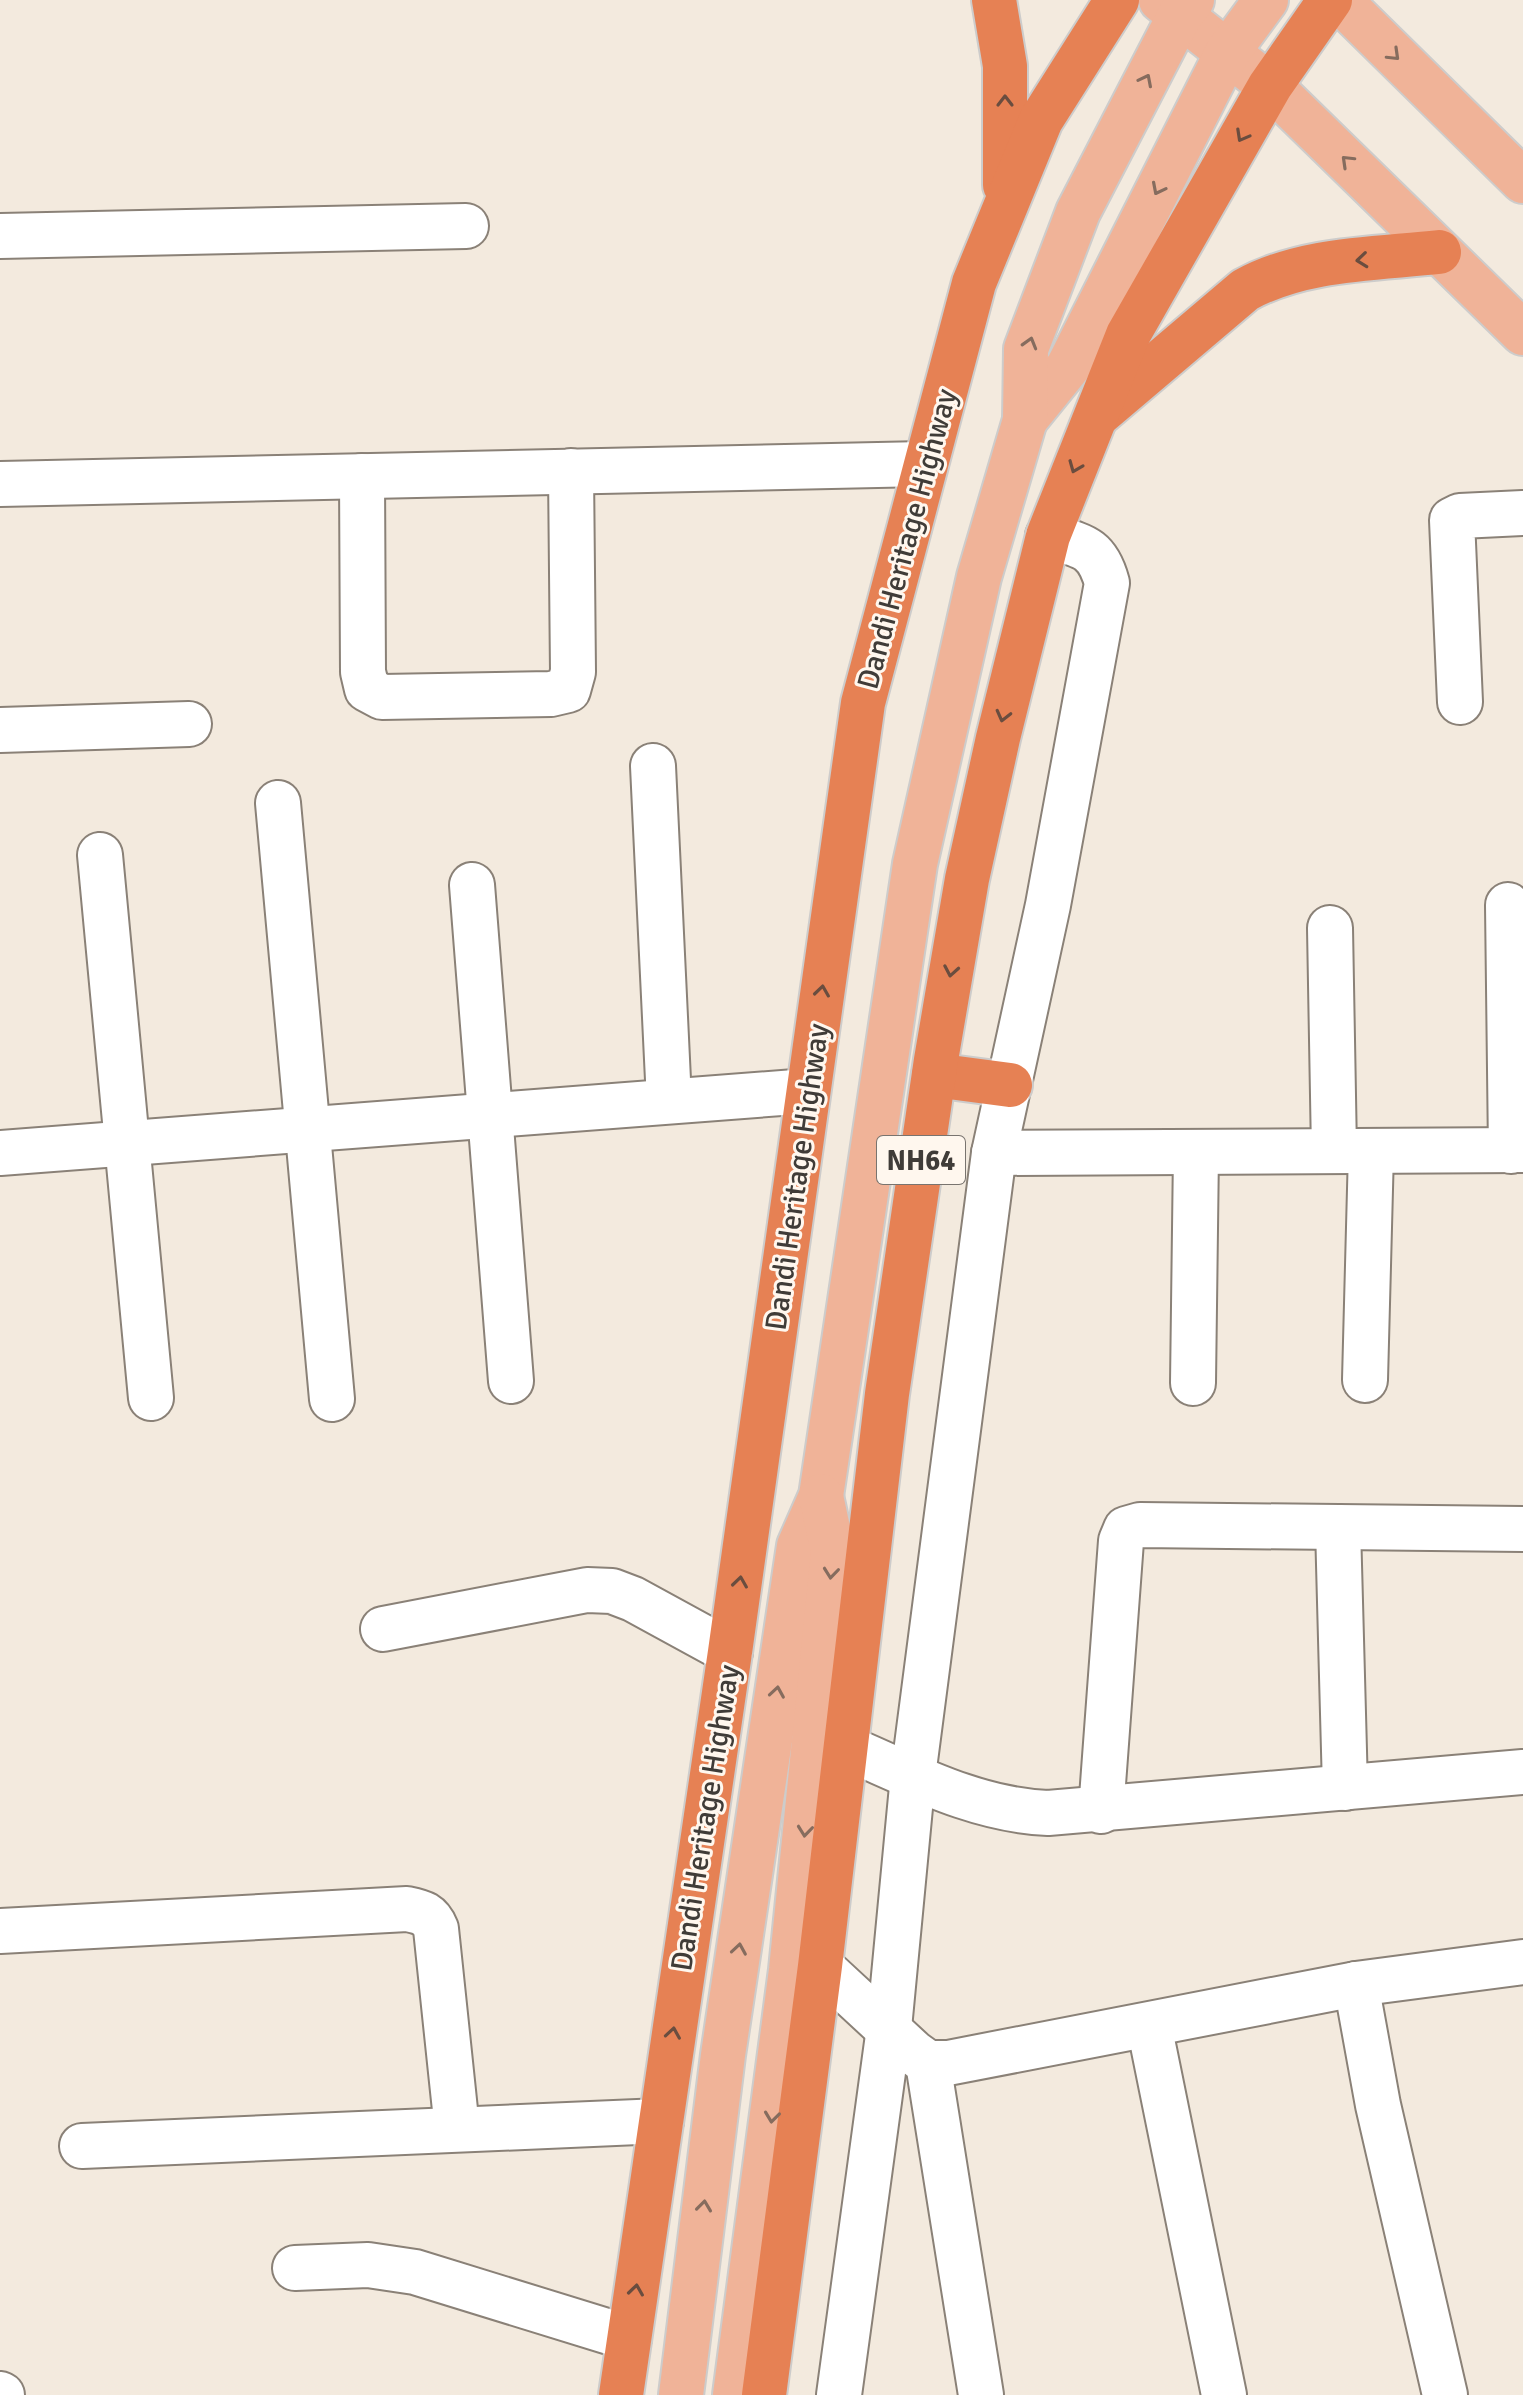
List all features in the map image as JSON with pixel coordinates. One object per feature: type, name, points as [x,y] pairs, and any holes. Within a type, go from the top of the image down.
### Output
[{"type":"highway","points":[[994,0],[1005,66],[1005,207]]},
{"type":"highway","name":"Dandi Heritage Highway","points":[[621,2395],[730,1652],[863,703],[974,283],[1041,120],[1117,0]]},
{"type":"highway","name":"NH64","points":[[764,2395],[820,1966],[887,1394],[934,1075],[970,865],[1048,536],[1128,335],[1270,86],[1330,0]]},
{"type":"highway","points":[[1095,417],[1245,290],[1269,277],[1307,267],[1439,252]]},
{"type":"highway","points":[[934,1075],[1010,1085]]},
{"type":"main road","points":[[1025,420],[1068,367],[1227,53],[1266,0]]},
{"type":"main road","points":[[1339,0],[1523,181]]},
{"type":"main road","points":[[681,2395],[723,2055],[799,1546],[821,1496],[915,864],[977,586],[1025,420],[1026,349],[1078,212],[1178,5],[1227,53],[1270,86],[1523,333]]},
{"type":"main road","points":[[735,2395],[791,1970],[832,1568],[833,1552],[821,1496]]},
{"type":"street","points":[[0,236],[466,226]]},
{"type":"street","points":[[0,484],[924,464]]},
{"type":"street","points":[[362,476],[363,672],[367,689],[382,697],[551,694],[568,690],[573,672],[571,471]]},
{"type":"street","points":[[1460,702],[1452,520],[1460,516],[1523,513]]},
{"type":"street","points":[[839,2395],[889,2028],[913,1776],[994,1153],[1048,905],[1107,583],[1101,563],[1087,548],[1048,536]]},
{"type":"street","points":[[0,730],[189,724]]},
{"type":"street","points":[[653,766],[669,1101]]},
{"type":"street","points":[[278,803],[332,1399]]},
{"type":"street","points":[[100,855],[151,1398]]},
{"type":"street","points":[[472,885],[511,1381]]},
{"type":"street","points":[[994,1153],[1517,1151],[1508,905]]},
{"type":"street","points":[[1330,928],[1352,1151],[1365,1380]]},
{"type":"street","points":[[0,1153],[808,1091]]},
{"type":"street","points":[[1193,1383],[1196,1152]]},
{"type":"street","points":[[1101,1811],[1121,1541],[1126,1529],[1140,1525],[1523,1529]]},
{"type":"street","points":[[1338,1527],[1345,1788]]},
{"type":"street","points":[[383,1629],[587,1590],[612,1591],[730,1652]]},
{"type":"street","points":[[845,1747],[978,1803],[1015,1812],[1101,1811],[1523,1772]]},
{"type":"street","points":[[0,1931],[407,1909],[421,1912],[431,1918],[436,1929],[457,2129]]},
{"type":"street","points":[[928,2063],[948,2063],[1356,1984],[1523,1962]]},
{"type":"street","points":[[820,1966],[928,2063],[981,2395]]},
{"type":"street","points":[[1356,1984],[1378,2105],[1445,2395]]},
{"type":"street","points":[[1149,2025],[1224,2395]]},
{"type":"street","points":[[82,2146],[661,2121]]},
{"type":"street","points":[[295,2268],[368,2265],[415,2272],[629,2338]]}]
